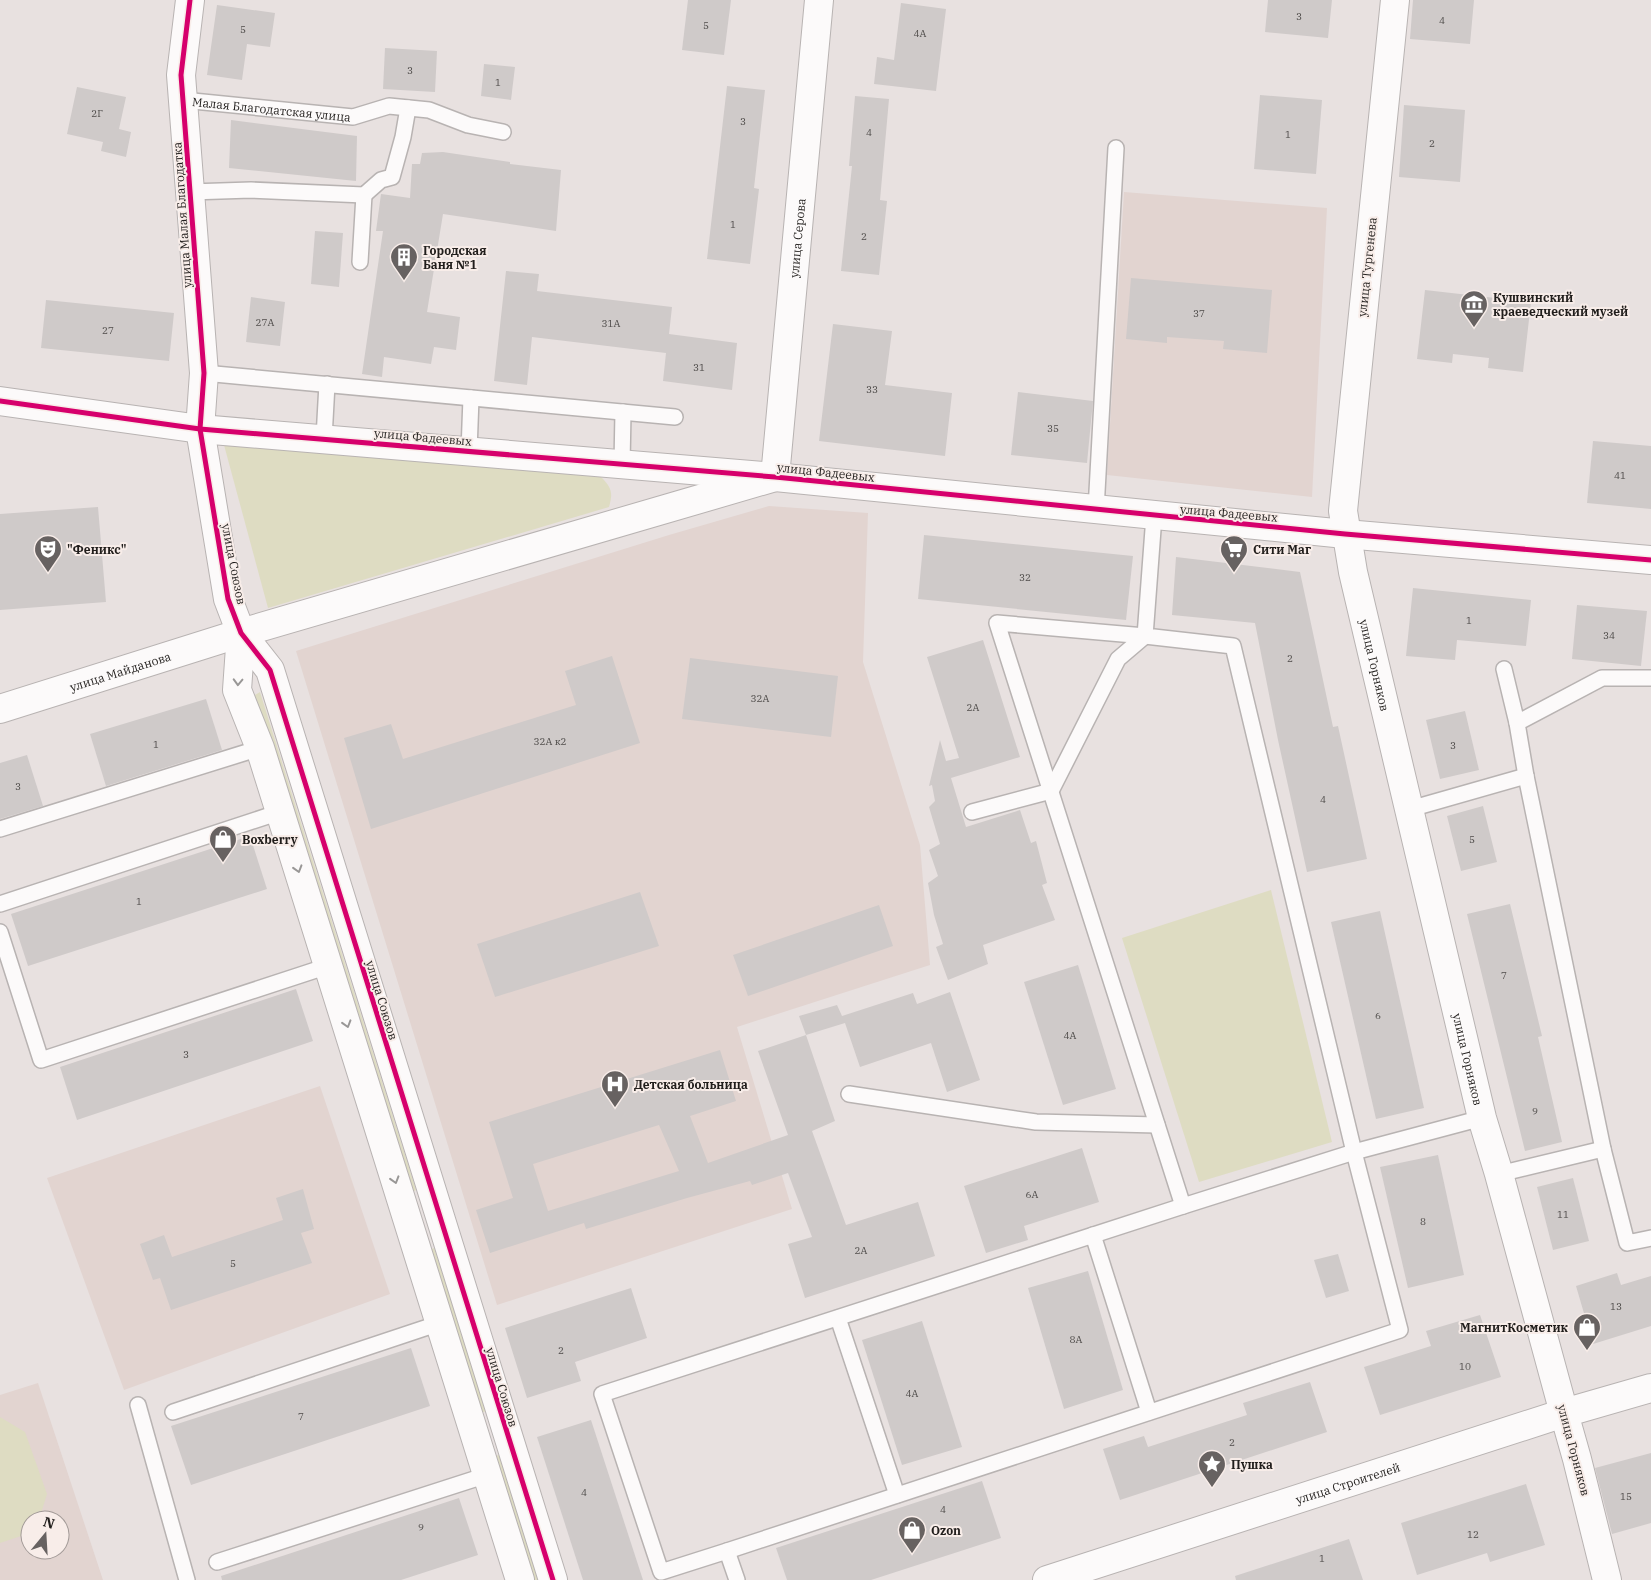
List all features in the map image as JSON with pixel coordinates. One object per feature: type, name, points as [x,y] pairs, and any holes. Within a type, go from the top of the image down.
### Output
[{"type":"street","name":"улица Малая Благодатка","points":[[190,0],[181,75],[204,373],[200,429]]},
{"type":"street","name":"улица Серова","points":[[775,477],[819,0]]},
{"type":"street","name":"улица Тургенева","points":[[1346,534],[1343,511],[1396,0]]},
{"type":"street","name":"улица Фадеевых","points":[[0,401],[200,429],[775,477],[1154,516],[1651,560]]},
{"type":"street","name":"улица Союзов","points":[[200,429],[228,599],[241,633],[270,670],[552,1580]]},
{"type":"street","name":"улица Майданова","points":[[0,709],[241,633],[775,477]]},
{"type":"street","name":"улица Горняков","points":[[1346,534],[1353,572],[1482,1118],[1577,1459],[1607,1580]]},
{"type":"street","name":"улица Союзов","points":[[241,633],[238,690],[260,748],[520,1580]]},
{"type":"street","points":[[406,1216],[435,1205]]},
{"type":"street","name":"улица Строителей","points":[[1047,1580],[1564,1413],[1651,1388]]},
{"type":"street","points":[[473,1429],[502,1421]]},
{"type":"lane","name":"Малая Благодатская улица","points":[[183,100],[353,117],[389,106],[429,110],[468,126],[503,132]]},
{"type":"lane","points":[[190,192],[251,190],[364,195],[381,180],[392,176],[403,137],[408,108]]},
{"type":"lane","points":[[1096,510],[1116,148]]},
{"type":"lane","points":[[360,262],[364,195]]},
{"type":"lane","points":[[204,373],[674,417]]},
{"type":"lane","points":[[324,438],[327,384]]},
{"type":"lane","points":[[468,451],[471,398]]},
{"type":"lane","points":[[622,464],[623,412]]},
{"type":"lane","points":[[972,812],[1051,791],[1118,659],[1145,636],[1154,516]]},
{"type":"lane","points":[[1183,1206],[997,623],[1233,646],[1354,1152],[1400,1330],[661,1572],[602,1394],[1354,1152],[1482,1118]]},
{"type":"lane","points":[[1504,669],[1517,723],[1526,776],[1602,1149],[1627,1243],[1651,1238]]},
{"type":"lane","points":[[1517,723],[1602,678],[1651,678]]},
{"type":"lane","points":[[0,829],[260,748]]},
{"type":"lane","points":[[1410,809],[1526,776]]},
{"type":"lane","points":[[0,904],[280,812]]},
{"type":"lane","points":[[0,932],[41,1060],[328,966]]},
{"type":"lane","points":[[849,1094],[1036,1122],[1158,1125]]},
{"type":"lane","points":[[1498,1174],[1602,1149]]},
{"type":"lane","points":[[1093,1235],[1149,1412]]},
{"type":"lane","points":[[838,1318],[897,1495]]},
{"type":"lane","points":[[173,1412],[440,1323]]},
{"type":"lane","points":[[138,1405],[187,1580]]},
{"type":"lane","points":[[217,1562],[487,1475]]},
{"type":"lane","points":[[727,1551],[737,1580]]},
{"type":"shaded area","points":[[1124,192],[1327,208],[1312,497],[1107,475]]},
{"type":"shaded area","points":[[224,445],[601,477],[611,491],[611,498],[609,507],[268,608]]},
{"type":"shaded area","points":[[769,506],[868,513],[863,662],[920,845],[930,965],[737,1027],[792,1209],[497,1305],[296,651],[669,535]]},
{"type":"shaded area","points":[[260,692],[416,1190],[408,1195],[253,696]]},
{"type":"shaded area","points":[[1271,890],[1332,1142],[1199,1182],[1122,938]]},
{"type":"shaded area","points":[[320,1086],[390,1294],[124,1390],[47,1178]]},
{"type":"shaded area","points":[[434,1248],[487,1411],[479,1413],[426,1252]]},
{"type":"shaded area","points":[[38,1383],[103,1580],[0,1580],[0,1395]]},
{"type":"shaded area","points":[[0,1417],[25,1432],[47,1494],[42,1510],[20,1510],[20,1536],[0,1543]]},
{"type":"shaded area","points":[[500,1455],[540,1580],[532,1580],[494,1456]]},
{"type":"building","points":[[688,0],[731,0],[724,55],[682,50]]},
{"type":"building","points":[[1268,0],[1332,0],[1328,38],[1265,32]]},
{"type":"building","points":[[1413,0],[1474,0],[1470,44],[1410,39]]},
{"type":"building","points":[[901,3],[946,9],[936,91],[874,84],[877,57],[894,60]]},
{"type":"building","points":[[217,5],[275,13],[270,47],[247,44],[242,80],[207,75]]},
{"type":"building","points":[[385,48],[437,51],[435,92],[383,89]]},
{"type":"building","points":[[484,64],[515,67],[511,100],[481,96]]},
{"type":"building","points":[[727,86],[765,90],[754,188],[759,189],[750,264],[707,259]]},
{"type":"building","points":[[77,87],[126,97],[119,129],[131,132],[126,157],[101,151],[103,142],[67,134]]},
{"type":"building","points":[[1260,95],[1322,100],[1316,174],[1254,169]]},
{"type":"building","points":[[855,96],[889,99],[880,200],[887,201],[879,275],[841,271],[852,166],[849,166]]},
{"type":"building","points":[[1404,105],[1465,110],[1460,182],[1399,177]]},
{"type":"building","points":[[231,120],[357,136],[356,181],[229,168]]},
{"type":"building","points":[[443,152],[510,162],[510,164],[561,170],[556,231],[443,214],[427,312],[460,317],[456,350],[434,347],[431,364],[384,357],[382,377],[362,374],[383,231],[376,231],[381,194],[410,198],[412,164],[420,164],[422,153]]},
{"type":"building","points":[[315,231],[343,233],[339,287],[311,284]]},
{"type":"building","points":[[506,271],[539,274],[537,291],[672,307],[669,334],[737,343],[732,390],[663,381],[666,353],[532,337],[527,385],[494,381]]},
{"type":"building","points":[[1131,278],[1272,290],[1267,353],[1223,349],[1224,341],[1167,337],[1167,343],[1126,339]]},
{"type":"building","name":"Кушвинский краеведческий музей","points":[[1425,290],[1531,302],[1523,372],[1488,368],[1489,358],[1453,354],[1452,363],[1417,359]]},
{"type":"building","points":[[251,297],[285,302],[280,346],[246,342]]},
{"type":"building","points":[[46,300],[174,313],[169,361],[41,348]]},
{"type":"building","points":[[833,324],[892,331],[885,385],[952,393],[945,456],[819,441]]},
{"type":"building","points":[[1018,392],[1093,401],[1087,463],[1011,455]]},
{"type":"building","points":[[1593,441],[1651,446],[1651,509],[1587,503]]},
{"type":"building","points":[[98,507],[106,602],[0,610],[0,514]]},
{"type":"building","points":[[924,535],[1133,556],[1126,620],[918,599]]},
{"type":"building","points":[[1176,557],[1300,572],[1333,727],[1338,726],[1367,859],[1307,872],[1255,623],[1172,615]]},
{"type":"building","points":[[1413,588],[1531,600],[1526,646],[1457,640],[1455,660],[1406,656]]},
{"type":"building","points":[[1577,605],[1647,611],[1641,666],[1572,659]]},
{"type":"building","points":[[983,640],[1020,757],[951,778],[966,827],[1020,810],[1031,843],[1036,841],[1047,883],[1042,885],[1055,920],[983,945],[988,964],[948,980],[936,947],[943,944],[934,915],[928,883],[938,876],[929,850],[940,844],[929,807],[935,801],[932,785],[929,786],[940,740],[946,761],[959,758],[927,657]]},
{"type":"building","points":[[612,656],[640,743],[371,829],[344,738],[391,724],[403,759],[576,705],[565,671]]},
{"type":"building","points":[[690,658],[838,676],[831,737],[682,719]]},
{"type":"building","points":[[206,699],[222,750],[106,786],[90,734]]},
{"type":"building","points":[[1465,711],[1479,770],[1440,779],[1426,720]]},
{"type":"building","points":[[27,755],[43,806],[0,819],[0,763]]},
{"type":"building","points":[[1483,806],[1497,862],[1461,871],[1447,816]]},
{"type":"building","points":[[250,836],[267,889],[28,966],[11,914]]},
{"type":"building","points":[[640,892],[659,946],[495,997],[477,944]]},
{"type":"building","points":[[1510,904],[1542,1036],[1538,1037],[1562,1142],[1525,1151],[1467,914]]},
{"type":"building","points":[[879,905],[893,946],[748,996],[733,955]]},
{"type":"building","points":[[1380,911],[1424,1108],[1376,1119],[1331,922]]},
{"type":"building","points":[[1078,965],[1116,1089],[1063,1105],[1024,982]]},
{"type":"building","points":[[296,989],[313,1041],[77,1120],[60,1067]]},
{"type":"building","points":[[950,992],[980,1080],[947,1092],[931,1043],[860,1067],[845,1023],[806,1035],[799,1016],[837,1005],[842,1016],[913,993],[917,1004]]},
{"type":"building","points":[[806,1035],[835,1121],[812,1131],[846,1225],[918,1202],[935,1256],[805,1298],[788,1244],[812,1237],[788,1173],[752,1185],[750,1181],[687,1198],[586,1229],[584,1223],[490,1253],[476,1210],[513,1198],[489,1122],[720,1050],[736,1101],[690,1116],[708,1163],[788,1135],[758,1051]],"holes":[[[659,1125],[679,1171],[548,1211],[533,1164]]]},
{"type":"building","points":[[1082,1148],[1099,1202],[1024,1226],[1028,1240],[986,1253],[964,1186]]},
{"type":"building","points":[[1438,1155],[1464,1275],[1408,1288],[1380,1167]]},
{"type":"building","points":[[1573,1178],[1589,1241],[1553,1250],[1537,1187]]},
{"type":"building","points":[[303,1189],[314,1229],[301,1233],[312,1263],[171,1310],[160,1278],[153,1280],[140,1244],[164,1235],[172,1257],[283,1220],[276,1198]]},
{"type":"building","points":[[1338,1254],[1349,1291],[1326,1298],[1314,1260]]},
{"type":"building","points":[[1088,1271],[1123,1390],[1064,1409],[1028,1288]]},
{"type":"building","points":[[1617,1273],[1621,1285],[1651,1276],[1651,1326],[1593,1344],[1576,1286]]},
{"type":"building","points":[[631,1288],[647,1338],[575,1362],[581,1381],[527,1398],[505,1328]]},
{"type":"building","points":[[1480,1315],[1501,1377],[1380,1415],[1364,1367],[1431,1346],[1426,1331]]},
{"type":"building","points":[[922,1321],[962,1447],[902,1465],[862,1340]]},
{"type":"building","points":[[411,1348],[430,1406],[191,1485],[171,1426]]},
{"type":"building","points":[[1310,1382],[1327,1432],[1120,1500],[1103,1449],[1144,1436],[1148,1447],[1247,1415],[1243,1403]]},
{"type":"building","points":[[591,1420],[643,1580],[583,1580],[537,1437]]},
{"type":"building","points":[[1651,1453],[1651,1523],[1612,1534],[1595,1468]]},
{"type":"building","points":[[982,1481],[1001,1538],[871,1580],[787,1580],[776,1548]]},
{"type":"building","points":[[1526,1484],[1545,1545],[1490,1562],[1487,1553],[1417,1575],[1401,1523]]},
{"type":"building","points":[[459,1498],[478,1555],[401,1580],[222,1580],[221,1576]]},
{"type":"building","points":[[1349,1539],[1363,1580],[1236,1580],[1235,1576]]},
{"type":"cycle path","points":[[190,0],[181,75],[204,373],[200,429],[228,599],[241,633],[270,670],[553,1580]]},
{"type":"cycle path","points":[[0,401],[200,429],[775,477],[1345,534],[1651,560]]},
{"type":"place","name":"Городская Баня №1","points":[[404,281]]},
{"type":"place","name":"Кушвинский краеведческий музей","points":[[1474,328]]},
{"type":"place","name":"\"Феникс\"","points":[[48,573]]},
{"type":"place","name":"Сити Маг","points":[[1234,573]]},
{"type":"place","name":"Boxberry","points":[[223,863]]},
{"type":"place","name":"Детская больница","points":[[615,1108]]},
{"type":"place","name":"МагнитКосметик","points":[[1587,1351]]},
{"type":"place","name":"Пушка","points":[[1212,1488]]},
{"type":"place","name":"Ozon","points":[[912,1554]]}]
